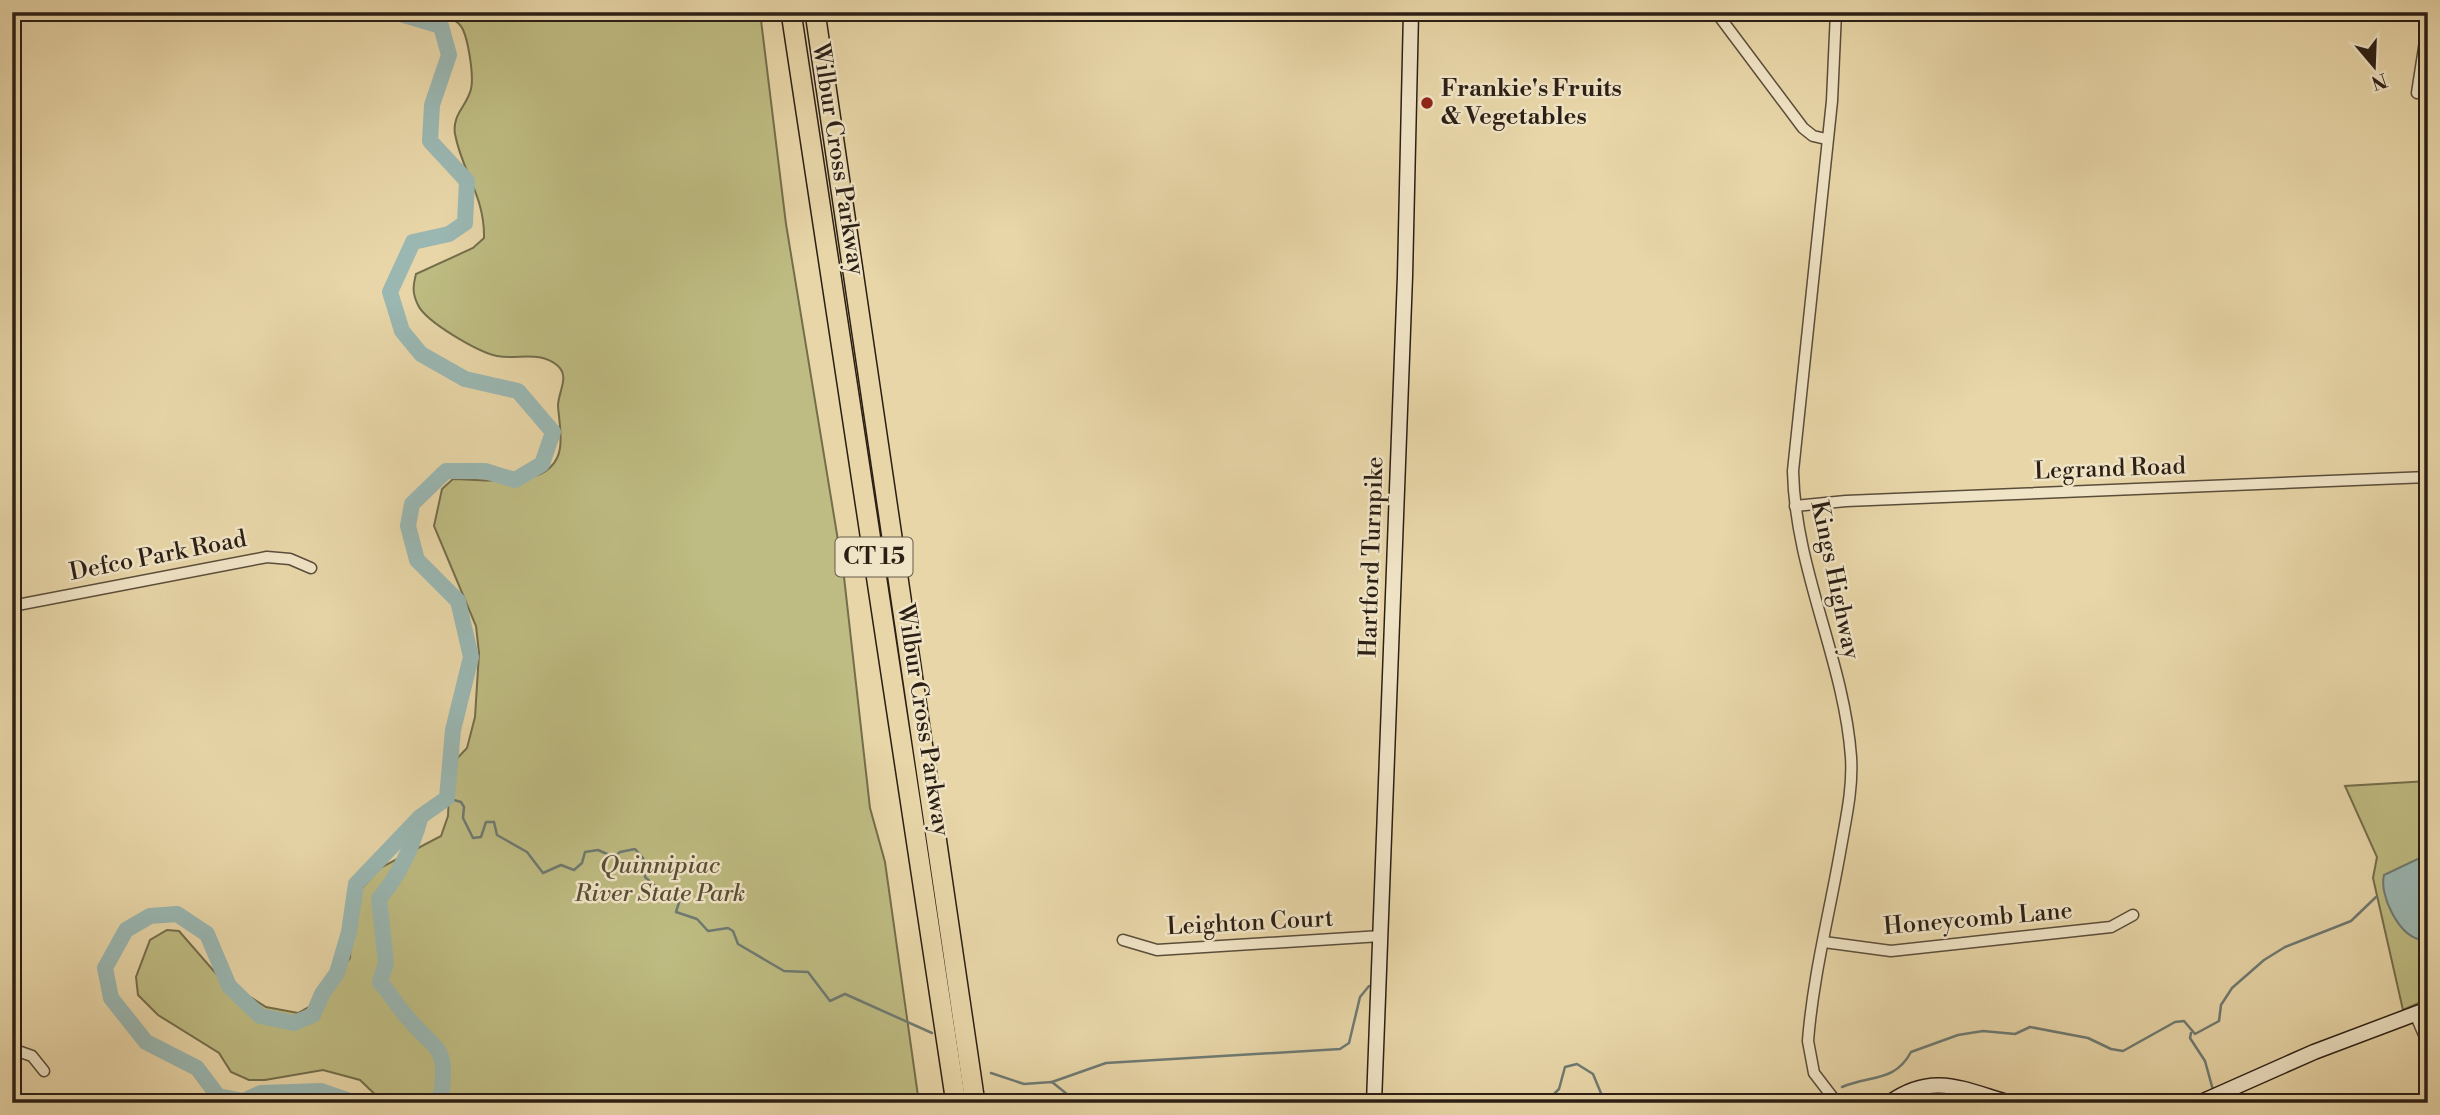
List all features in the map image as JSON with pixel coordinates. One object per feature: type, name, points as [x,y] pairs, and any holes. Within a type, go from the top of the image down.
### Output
[{"type":"highway","name":"Wilbur Cross Parkway","points":[[791,12],[956,1103]]},
{"type":"highway","name":"Wilbur Cross Parkway","points":[[815,12],[975,1103]]},
{"type":"main road","name":"Hartford Turnpike","points":[[1374,1103],[1411,12]]},
{"type":"main road","points":[[2199,1103],[2314,1052],[2422,1012]]},
{"type":"main road","points":[[1889,1103],[1909,1090],[1937,1084],[2010,1103]]},
{"type":"street","points":[[1716,12],[1803,128],[1813,136],[1826,139]]},
{"type":"street","name":"Kings Highway","points":[[1836,12],[1826,139],[1796,429],[1795,506],[1803,555],[1843,710],[1851,758],[1848,808],[1808,1049],[1814,1073],[1837,1103]]},
{"type":"street","points":[[2417,93],[2428,22]]},
{"type":"street","name":"Legrand Road","points":[[1795,506],[1846,501],[2428,477]]},
{"type":"street","name":"Defco Park Road","points":[[12,606],[267,556],[290,559],[311,568]]},
{"type":"street","name":"Honeycomb Lane","points":[[1824,942],[1891,951],[2111,927],[2133,915]]},
{"type":"street","name":"Leighton Court","points":[[1123,940],[1157,950],[1381,936]]},
{"type":"street","points":[[2422,1012],[2428,1044]]},
{"type":"street","points":[[12,1049],[33,1056],[44,1071]]},
{"type":"green space","name":"Quinnipiac River State Park","points":[[442,12],[760,12],[786,224],[844,577],[870,808],[885,862],[919,1103],[384,1103],[360,1080],[323,1070],[265,1080],[249,1080],[231,1072],[219,1053],[158,1015],[138,995],[136,977],[150,940],[167,930],[179,931],[219,977],[266,1007],[298,1013],[323,999],[350,958],[353,898],[380,868],[441,836],[448,816],[450,766],[467,748],[475,717],[479,653],[476,626],[434,526],[442,489],[453,479],[498,481],[531,477],[545,471],[555,462],[560,448],[558,401],[563,375],[558,366],[544,358],[497,356],[466,343],[431,320],[418,305],[415,297],[416,274],[473,248],[484,238],[481,209],[455,134],[458,115],[471,89],[470,55],[460,25]]},
{"type":"green space","points":[[2428,781],[2428,999],[2403,1010],[2373,878],[2377,857],[2345,786]]},
{"type":"water","points":[[2428,854],[2428,932],[2418,939],[2397,921],[2387,902],[2383,883],[2384,875]]},
{"type":"waterway","points":[[356,1103],[321,1091],[261,1093],[243,1101],[218,1096],[197,1068],[146,1042],[111,998],[105,968],[126,930],[150,916],[177,914],[207,934],[229,986],[260,1016],[294,1023],[313,1015],[322,994],[337,973],[349,932],[356,884],[420,817],[447,798],[453,730],[471,657],[458,601],[417,560],[408,526],[412,504],[446,471],[485,471],[515,480],[542,464],[553,432],[518,391],[465,379],[421,354],[402,331],[390,292],[413,242],[449,234],[465,223],[467,181],[430,141],[432,105],[449,55],[441,26],[394,12]]},
{"type":"waterway","points":[[447,798],[461,802],[464,807],[463,818],[473,838],[481,837],[486,822],[494,822],[497,835],[527,852],[543,873],[561,865],[574,870],[582,863],[585,852],[598,850],[614,857],[620,852],[635,849],[643,858],[645,877],[664,894],[682,893],[676,912],[697,919],[708,931],[728,928],[733,931],[738,944],[784,971],[808,972],[830,1001],[845,994],[932,1033]]},
{"type":"waterway","points":[[420,819],[404,861],[379,899],[386,963],[380,982],[403,1013],[438,1050],[443,1066],[443,1079],[441,1096],[432,1103]]},
{"type":"waterway","points":[[1842,1087],[1890,1073],[1905,1062],[1911,1052],[1958,1035],[1983,1031],[2015,1034],[2030,1027],[2088,1038],[2111,1049],[2123,1051],[2175,1022],[2184,1021],[2195,1034],[2219,1021],[2221,1005],[2232,988],[2264,960],[2285,947],[2351,921],[2376,897]]},
{"type":"waterway","points":[[1052,1082],[1106,1063],[1340,1049],[1349,1043],[1360,997],[1369,986]]},
{"type":"waterway","points":[[2191,1033],[2190,1038],[2205,1061],[2213,1090]]},
{"type":"waterway","points":[[1545,1103],[1559,1089],[1565,1067],[1577,1064],[1593,1074],[1605,1103]]},
{"type":"waterway","points":[[991,1073],[1024,1084],[1052,1082],[1078,1103]]},
{"type":"waterway","points":[[1809,1103],[1818,1099]]},
{"type":"place","name":"Frankie's Fruits & Vegetables","points":[[1427,103]]}]
